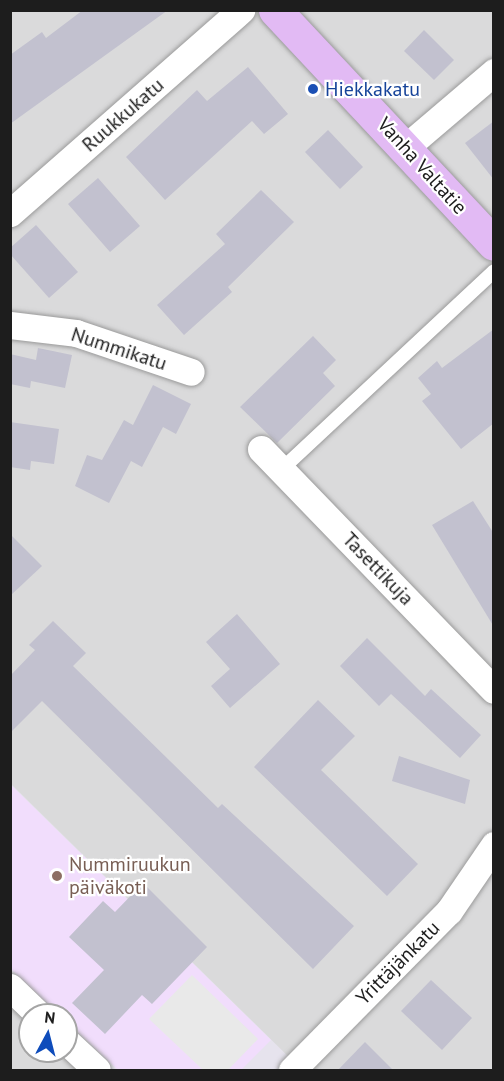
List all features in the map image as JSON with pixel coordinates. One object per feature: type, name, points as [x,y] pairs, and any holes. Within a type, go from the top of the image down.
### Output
[{"type":"street","name":"Vanha Valtatie","points":[[275,10],[406,147],[494,244]]},
{"type":"street","name":"Ruukkukatu","points":[[14,203],[238,13]]},
{"type":"street","points":[[406,147],[494,72]]},
{"type":"street","name":"Nummikatu","points":[[10,325],[76,333],[191,372]]},
{"type":"street","name":"Tasettikuja","points":[[261,449],[494,690]]},
{"type":"street","name":"Yrittäjänkatu","points":[[292,1071],[449,911],[494,845]]},
{"type":"street","points":[[10,987],[27,1003]]},
{"type":"street","points":[[78,1053],[97,1071]]},
{"type":"lane","points":[[282,469],[494,271]]},
{"type":"shaded area","points":[[10,11],[493,11],[493,1070],[302,1070],[11,784]]},
{"type":"shaded area","name":"Nummiruukun päiväkoti","points":[[10,784],[271,1040],[241,1070],[118,1070],[78,1032],[78,1003],[47,1003],[11,969]]},
{"type":"shaded area","points":[[192,975],[258,1039],[228,1070],[203,1070],[149,1019]]},
{"type":"shaded area","points":[[10,1006],[18,1013],[18,1063],[73,1063],[81,1070],[11,1070]]},
{"type":"building","points":[[83,10],[168,10],[10,124],[10,55],[42,32],[46,38]]},
{"type":"building","points":[[424,30],[454,60],[434,80],[404,51]]},
{"type":"building","points":[[248,67],[288,114],[264,134],[252,121],[165,200],[126,157],[197,90],[207,101]]},
{"type":"building","points":[[494,121],[494,180],[465,143]]},
{"type":"building","points":[[328,130],[363,167],[340,189],[305,152]]},
{"type":"building","points":[[98,178],[140,226],[110,252],[68,204]]},
{"type":"building","points":[[261,190],[294,222],[228,287],[232,292],[184,335],[157,305],[225,244],[216,234]]},
{"type":"building","points":[[36,225],[78,272],[49,298],[10,254],[10,248]]},
{"type":"building","points":[[494,329],[494,423],[461,449],[422,401],[431,394],[418,378],[437,361],[442,368]]},
{"type":"building","points":[[313,336],[336,360],[323,373],[335,386],[277,443],[240,407]]},
{"type":"building","points":[[38,348],[72,355],[65,388],[31,381],[30,388],[10,384],[10,354],[36,360]]},
{"type":"building","points":[[153,385],[191,404],[176,434],[163,427],[142,467],[131,461],[109,503],[75,486],[87,455],[102,460],[124,420],[133,425]]},
{"type":"building","points":[[10,422],[59,429],[54,464],[31,461],[30,470],[10,467]]},
{"type":"building","points":[[473,501],[494,534],[494,627],[432,525]]},
{"type":"building","points":[[10,534],[42,566],[10,596]]},
{"type":"building","points":[[237,614],[280,664],[230,708],[211,686],[230,669],[206,642]]},
{"type":"building","points":[[53,621],[86,653],[73,666],[218,808],[222,804],[354,926],[313,969],[42,701],[10,733],[10,676],[35,650],[29,645]]},
{"type":"building","points":[[367,638],[425,696],[431,689],[481,735],[460,758],[391,694],[379,706],[340,666]]},
{"type":"building","points":[[318,700],[355,736],[321,770],[418,864],[387,896],[254,767]]},
{"type":"building","points":[[399,756],[470,780],[465,804],[392,781]]},
{"type":"building","points":[[143,883],[207,947],[152,1004],[142,995],[105,1034],[78,1009],[78,1003],[72,1003],[104,970],[69,937],[103,901],[115,912]]},
{"type":"building","points":[[431,980],[472,1018],[442,1050],[401,1011]]},
{"type":"building","points":[[365,1042],[394,1071],[337,1071]]},
{"type":"place","name":"Hiekkakatu","points":[[313,89]]},
{"type":"place","name":"Nummiruukun päiväkoti","points":[[57,876]]}]
